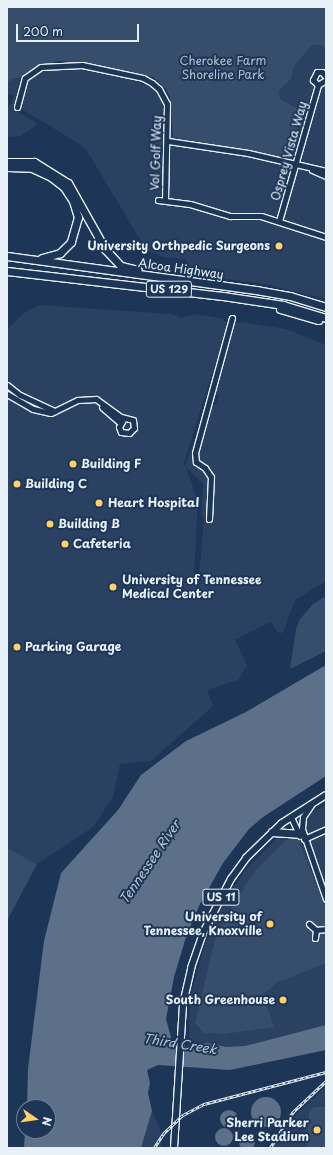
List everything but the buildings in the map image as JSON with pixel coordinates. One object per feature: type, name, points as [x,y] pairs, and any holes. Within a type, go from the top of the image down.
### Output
[{"type":"highway","points":[[7,162],[34,162],[68,183],[105,249],[121,266],[212,284]]},
{"type":"highway","points":[[7,167],[32,168],[51,177],[64,186],[73,201],[78,217],[70,242],[60,253],[47,258],[30,259]]},
{"type":"highway","name":"Alcoa Highway","points":[[7,256],[290,296],[326,307]]},
{"type":"highway","name":"Alcoa Highway","points":[[8,271],[283,305],[326,318]]},
{"type":"highway","points":[[249,300],[326,322]]},
{"type":"highway","points":[[272,832],[298,834]]},
{"type":"main road","name":"US 11","points":[[174,1148],[179,1039],[186,987],[204,931],[231,879],[246,858],[272,832],[291,817],[314,801],[326,795]]},
{"type":"street","name":"Vol Golf Way","points":[[16,107],[25,78],[41,67],[68,64],[98,68],[143,78],[159,89],[167,104],[168,141],[165,200]]},
{"type":"street","name":"Osprey Vista Way","points":[[322,72],[326,79],[322,85],[318,85],[313,80],[315,74],[322,72]]},
{"type":"street","name":"Osprey Vista Way","points":[[279,221],[298,165],[318,85]]},
{"type":"street","points":[[168,141],[248,153],[326,171]]},
{"type":"street","points":[[298,165],[326,176]]},
{"type":"street","points":[[158,200],[190,204],[230,216],[261,216],[326,237]]},
{"type":"street","points":[[209,519],[211,477],[196,462],[195,453],[232,318]]},
{"type":"street","points":[[7,385],[20,395],[54,411]]},
{"type":"street","points":[[7,394],[38,411],[51,413],[86,398],[97,403],[121,420]]},
{"type":"street","points":[[314,801],[302,822],[304,839],[326,899]]},
{"type":"street","points":[[291,817],[298,834],[304,839]]},
{"type":"street","points":[[304,839],[326,829]]},
{"type":"street","points":[[309,924],[316,930],[326,929]]},
{"type":"street","points":[[315,938],[316,930]]},
{"type":"shaded area","points":[[312,45],[326,46],[326,299],[264,284],[184,273],[186,259],[164,257],[147,251],[87,151],[78,143],[20,108],[30,78],[39,72],[71,68],[94,70],[125,77],[152,88],[160,96],[165,116],[165,135],[290,160],[301,110],[280,99],[279,91],[291,79],[294,66]]},
{"type":"shaded area","points":[[14,77],[20,78],[13,109],[38,124],[21,136],[7,137],[7,107],[11,104],[14,96],[7,94],[7,82]]},
{"type":"shaded area","name":"University of Tennessee Medical Center","points":[[39,305],[172,314],[181,318],[193,314],[222,318],[227,327],[184,462],[185,466],[199,428],[203,427],[211,407],[217,403],[219,396],[215,392],[215,387],[235,323],[242,322],[286,329],[326,345],[326,581],[295,600],[283,633],[277,632],[271,622],[235,640],[247,665],[238,680],[207,690],[213,706],[151,761],[120,764],[113,797],[93,827],[37,864],[7,848],[7,330],[25,312]],"holes":[[[186,467],[203,484],[201,513],[204,519],[199,575],[194,573],[198,502]]]},
{"type":"shaded area","name":"University of Tennessee, Knoxville","points":[[326,805],[326,1050],[230,1070],[188,1066],[190,998],[205,944],[223,905],[245,870],[278,837],[312,812]]},
{"type":"shaded area","points":[[326,1086],[326,1148],[272,1148],[296,1114]]},
{"type":"shaded area","points":[[152,1111],[160,1129],[162,1148],[141,1148]]},
{"type":"green space","name":"Cherokee Farm Shoreline Park","points":[[7,7],[326,7],[326,46],[312,45],[294,66],[291,79],[279,91],[280,99],[301,110],[297,126],[299,131],[290,160],[173,137],[170,97],[166,89],[153,77],[90,63],[59,61],[35,67],[20,78],[14,78],[7,83]]},
{"type":"green space","points":[[326,596],[326,651],[290,669],[296,629],[300,619],[313,604]]},
{"type":"green space","points":[[298,839],[326,909],[326,963],[278,982],[263,995],[274,1027],[224,1034],[204,1033],[195,1023],[217,931],[254,872],[286,840]]},
{"type":"green space","points":[[7,848],[37,864],[7,921]]},
{"type":"green space","name":"Sherri Parker Lee Stadium","points":[[314,1107],[326,1107],[326,1148],[307,1148],[309,1112]]},
{"type":"water","name":"Tennessee River","points":[[326,665],[326,776],[263,817],[249,829],[223,863],[200,904],[187,934],[174,977],[166,1019],[173,1045],[188,1047],[207,1043],[226,1047],[245,1046],[326,1025],[326,1050],[230,1070],[158,1065],[147,1070],[150,1083],[148,1093],[152,1111],[141,1148],[24,1148],[25,1139],[56,1139],[56,1099],[27,1099],[28,1069],[44,941],[61,873],[118,810],[141,775],[186,741],[246,712]]},
{"type":"water","points":[[266,1097],[277,1101],[281,1112],[277,1123],[266,1127],[255,1123],[251,1112],[255,1101]]},
{"type":"water","points":[[229,1110],[235,1113],[238,1119],[235,1125],[229,1128],[223,1125],[220,1119],[223,1113]]},
{"type":"water","points":[[224,1128],[230,1131],[233,1137],[230,1143],[224,1146],[218,1143],[215,1137],[218,1131]]},
{"type":"water","points":[[247,1134],[253,1136],[255,1142],[253,1148],[247,1150],[241,1148],[239,1142],[241,1136]]},
{"type":"railway","points":[[154,1148],[163,1134],[183,1115],[204,1104],[326,1072]]},
{"type":"railway","points":[[270,1148],[293,1112],[326,1081]]},
{"type":"place","name":"University Orthpedic Surgeons","points":[[279,246]]},
{"type":"place","name":"Building F","points":[[73,464]]},
{"type":"place","name":"Building C","points":[[17,484]]},
{"type":"place","name":"Heart Hospital","points":[[99,503]]},
{"type":"place","name":"Building B","points":[[50,524]]},
{"type":"place","name":"Cafeteria","points":[[65,544]]},
{"type":"place","name":"University of Tennessee Medical Center","points":[[113,587]]},
{"type":"place","name":"Parking Garage","points":[[17,647]]},
{"type":"place","name":"University of Tennessee, Knoxville","points":[[270,924]]},
{"type":"place","name":"South Greenhouse","points":[[283,1000]]},
{"type":"place","name":"Sherri Parker Lee Stadium","points":[[317,1130]]},
{"type":"water label","name":"Third Creek","points":[[180,1044]]}]
